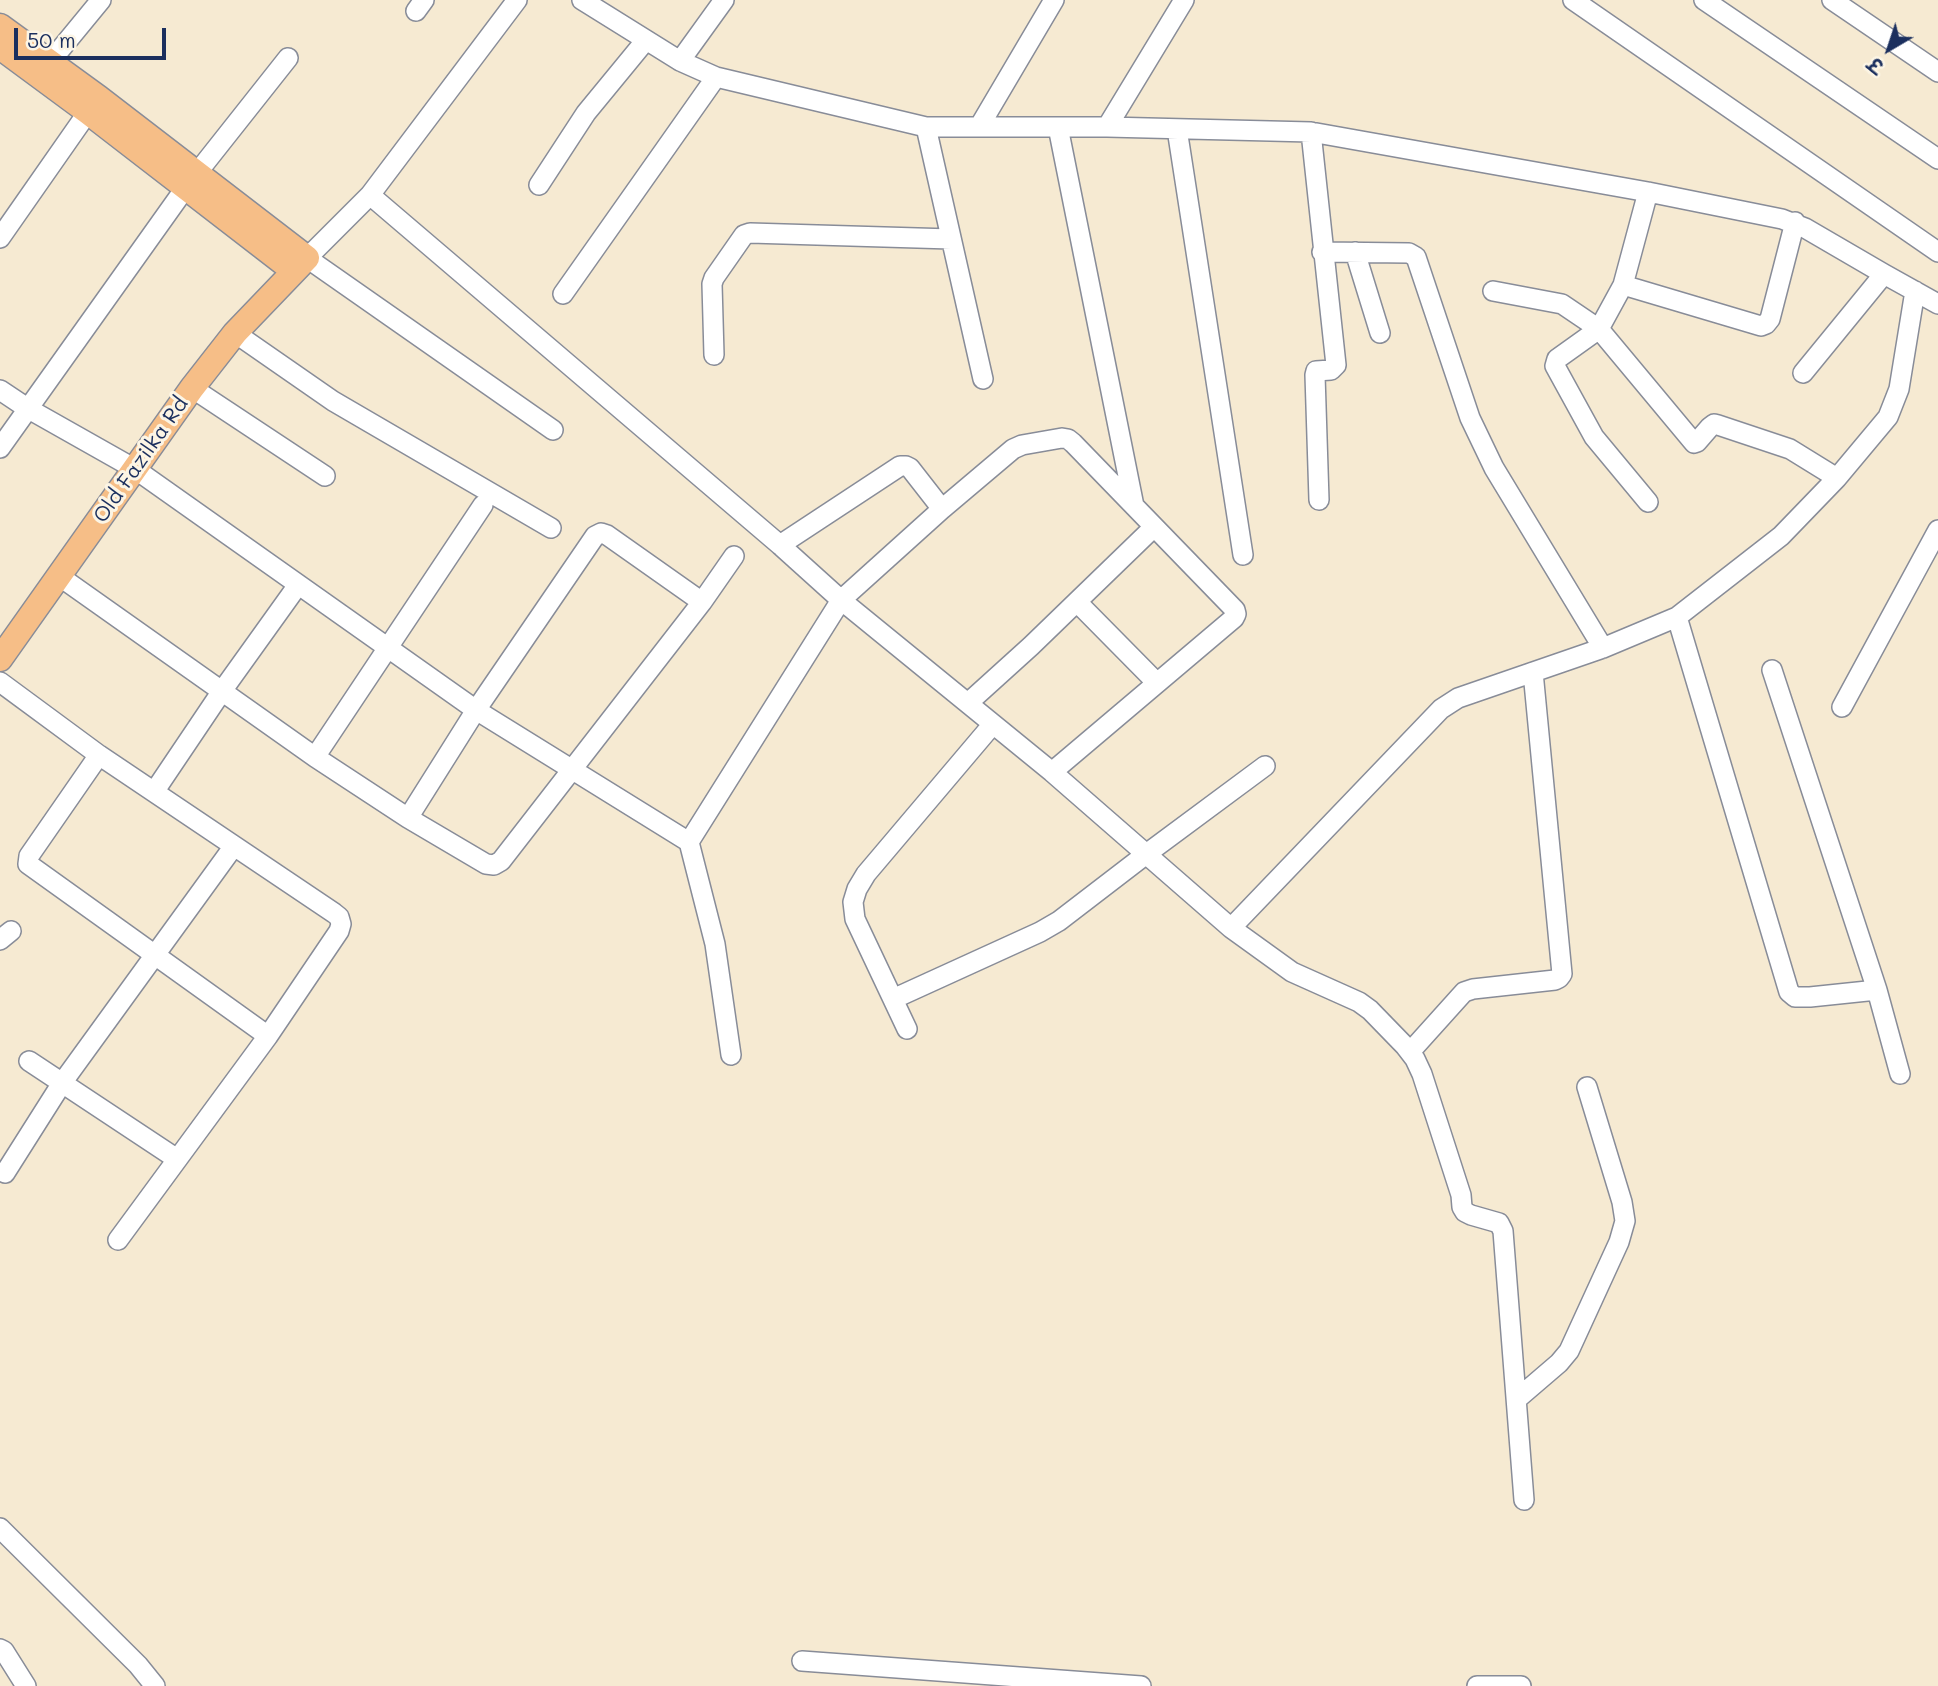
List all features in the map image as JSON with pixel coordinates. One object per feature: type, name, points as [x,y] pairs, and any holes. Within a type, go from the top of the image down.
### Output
[{"type":"main road","points":[[0,26],[50,62],[104,116]]},
{"type":"main road","points":[[0,47],[104,116],[301,264]]},
{"type":"main road","name":"Old Fazilka Rd","points":[[0,659],[192,388],[235,333],[301,264]]},
{"type":"street","points":[[50,62],[101,0]]},
{"type":"street","points":[[517,0],[370,195],[301,264],[553,430]]},
{"type":"street","points":[[582,0],[680,61],[716,77],[926,127],[1107,127],[1311,132],[1648,192],[1795,222],[1938,304]]},
{"type":"street","points":[[680,61],[724,0]]},
{"type":"street","points":[[979,127],[1054,0]]},
{"type":"street","points":[[1107,127],[1184,0]]},
{"type":"street","points":[[1573,0],[1938,252]]},
{"type":"street","points":[[1704,0],[1938,159]]},
{"type":"street","points":[[1832,0],[1938,72]]},
{"type":"street","points":[[539,186],[586,113],[646,40]]},
{"type":"street","points":[[0,448],[191,180],[288,58]]},
{"type":"street","points":[[564,294],[716,77]]},
{"type":"street","points":[[0,238],[104,116]]},
{"type":"street","points":[[926,127],[983,379]]},
{"type":"street","points":[[1058,127],[1134,507]]},
{"type":"street","points":[[1177,129],[1243,555]]},
{"type":"street","points":[[1311,132],[1336,365],[1331,370],[1316,371],[1315,375],[1318,500]]},
{"type":"street","points":[[1648,192],[1623,285],[1599,329],[1557,359],[1555,366],[1594,437],[1648,502]]},
{"type":"street","points":[[370,195],[841,600],[1052,772],[1231,928],[1292,972],[1359,1002],[1410,1052],[1422,1074],[1461,1195],[1462,1207],[1471,1215],[1499,1223],[1503,1231],[1524,1500]]},
{"type":"street","points":[[1623,285],[1761,326],[1770,319],[1795,222]]},
{"type":"street","points":[[714,355],[712,284],[744,234],[951,239]]},
{"type":"street","points":[[1322,252],[1409,253],[1416,257],[1470,418],[1494,468],[1603,648]]},
{"type":"street","points":[[1355,252],[1380,333]]},
{"type":"street","points":[[1803,373],[1884,274]]},
{"type":"street","points":[[1493,291],[1562,304],[1599,329],[1693,443],[1714,424],[1790,449],[1837,478]]},
{"type":"street","points":[[1231,928],[1441,709],[1458,698],[1603,648],[1677,617],[1781,536],[1837,478],[1888,417],[1899,389],[1915,291]]},
{"type":"street","points":[[235,333],[333,401],[551,528]]},
{"type":"street","points":[[192,388],[325,476]]},
{"type":"street","points":[[0,390],[135,469],[476,710],[689,842],[715,944],[731,1055]]},
{"type":"street","points":[[689,842],[841,600],[1013,449],[1062,438],[1073,443],[1236,614],[1052,772]]},
{"type":"street","points":[[780,545],[900,466],[910,468],[942,509]]},
{"type":"street","points":[[315,757],[483,505]]},
{"type":"street","points":[[968,704],[1154,527]]},
{"type":"street","points":[[1842,708],[1938,530]]},
{"type":"street","points":[[408,818],[476,710],[595,536],[601,533],[607,535],[702,602]]},
{"type":"street","points":[[59,576],[315,757],[408,818],[486,864],[494,865],[501,861],[702,602],[734,556]]},
{"type":"street","points":[[154,792],[298,584]]},
{"type":"street","points":[[1077,602],[1157,683]]},
{"type":"street","points":[[1677,617],[1789,992],[1795,997],[1810,997],[1877,990]]},
{"type":"street","points":[[1772,670],[1877,990],[1900,1074]]},
{"type":"street","points":[[1410,1052],[1464,992],[1555,980],[1562,974],[1533,672]]},
{"type":"street","points":[[0,682],[99,755],[334,913],[341,924],[339,931],[268,1036],[118,1240]]},
{"type":"street","points":[[907,1030],[855,919],[853,902],[866,874],[993,724]]},
{"type":"street","points":[[99,755],[29,856],[28,864],[268,1036]]},
{"type":"street","points":[[893,999],[1059,921],[1265,766]]},
{"type":"street","points":[[5,1173],[62,1083],[234,846]]},
{"type":"street","points":[[29,1061],[177,1159]]},
{"type":"street","points":[[1517,1399],[1569,1351],[1619,1242],[1625,1221],[1622,1202],[1587,1087]]},
{"type":"street","points":[[0,1528],[138,1665],[155,1686]]},
{"type":"street","points":[[0,1649],[4,1651],[26,1686]]},
{"type":"street","points":[[802,1661],[1141,1686]]},
{"type":"street","points":[[1477,1686],[1521,1686]]}]
